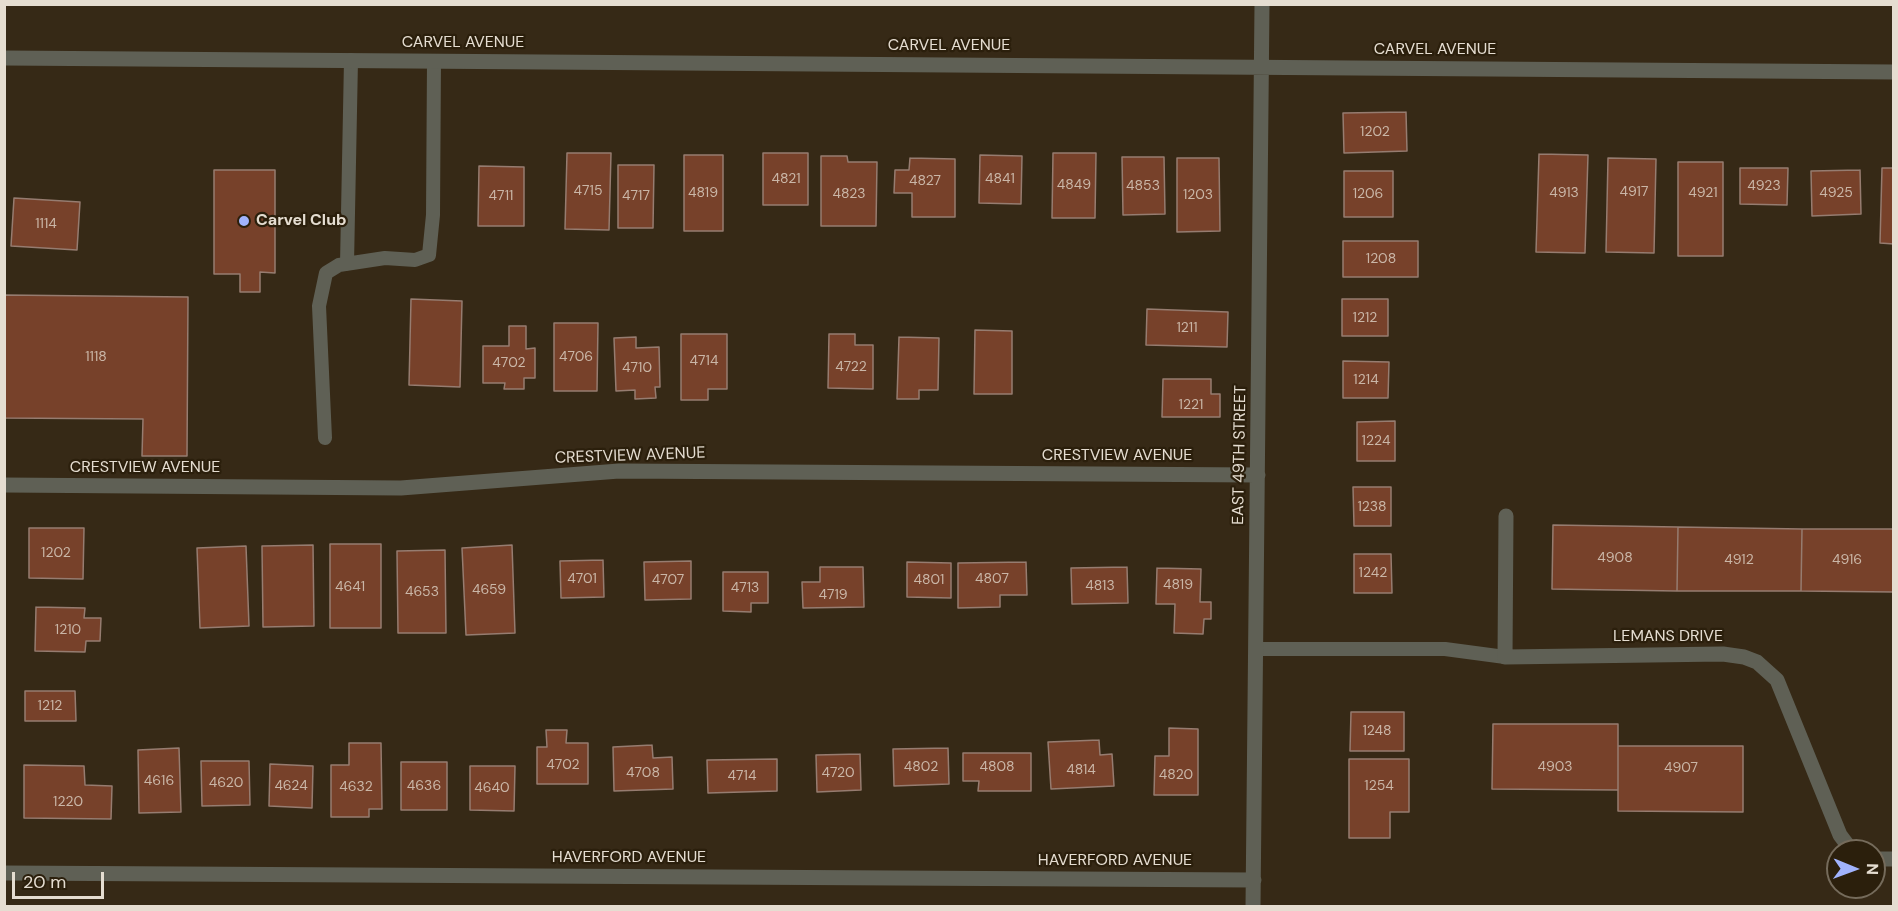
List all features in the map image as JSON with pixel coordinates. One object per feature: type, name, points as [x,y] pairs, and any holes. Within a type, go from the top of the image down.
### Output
[{"type":"street","name":"EAST 49TH STREET","points":[[1253,906],[1262,4]]},
{"type":"street","name":"CARVEL AVENUE","points":[[4,58],[1893,72]]},
{"type":"street","name":"CRESTVIEW AVENUE","points":[[4,485],[401,488],[619,471],[1258,475]]},
{"type":"street","points":[[1505,657],[1506,516]]},
{"type":"street","name":"LEMANS DRIVE","points":[[1505,657],[1723,654],[1737,655],[1757,662],[1777,680],[1843,839]]},
{"type":"street","name":"HAVERFORD AVENUE","points":[[4,873],[1254,880]]},
{"type":"lane","points":[[347,264],[351,60]]},
{"type":"lane","points":[[325,438],[319,306],[326,273],[347,264],[385,258],[415,260],[429,255],[433,215],[434,61]]},
{"type":"lane","points":[[1256,649],[1445,649],[1505,657]]},
{"type":"building","points":[[1406,112],[1407,151],[1344,153],[1343,113]]},
{"type":"building","points":[[567,153],[611,153],[609,230],[565,229]]},
{"type":"building","points":[[763,153],[808,153],[808,205],[763,205]]},
{"type":"building","points":[[1053,153],[1096,153],[1095,218],[1052,218]]},
{"type":"building","points":[[1539,154],[1588,155],[1585,253],[1536,252]]},
{"type":"building","points":[[684,155],[723,155],[723,231],[684,231]]},
{"type":"building","points":[[980,155],[1022,156],[1021,204],[979,203]]},
{"type":"building","points":[[821,156],[847,156],[848,162],[877,162],[876,226],[821,226]]},
{"type":"building","points":[[1122,157],[1164,157],[1165,214],[1123,215]]},
{"type":"building","points":[[910,158],[955,159],[955,217],[912,217],[912,193],[894,193],[895,170],[909,170]]},
{"type":"building","points":[[1177,158],[1219,158],[1220,231],[1177,232]]},
{"type":"building","points":[[1608,158],[1656,159],[1654,253],[1606,252]]},
{"type":"building","points":[[1678,162],[1723,162],[1723,256],[1678,256]]},
{"type":"building","points":[[618,165],[654,165],[653,228],[618,228]]},
{"type":"building","points":[[479,166],[524,167],[524,226],[478,226]]},
{"type":"building","points":[[1740,168],[1788,168],[1787,205],[1740,204]]},
{"type":"building","points":[[1882,168],[1894,168],[1894,244],[1880,243]]},
{"type":"building","name":"Carvel Club","points":[[214,170],[275,170],[275,273],[260,272],[260,292],[240,292],[240,274],[214,274]]},
{"type":"building","points":[[1860,170],[1861,214],[1812,216],[1811,171]]},
{"type":"building","points":[[1344,171],[1393,171],[1393,217],[1344,217]]},
{"type":"building","points":[[14,198],[80,202],[77,250],[11,246]]},
{"type":"building","points":[[1343,241],[1418,241],[1418,277],[1343,277]]},
{"type":"building","points":[[4,295],[188,297],[187,456],[142,456],[143,419],[4,418]]},
{"type":"building","points":[[411,299],[462,301],[460,387],[409,385]]},
{"type":"building","points":[[1342,299],[1388,299],[1388,336],[1342,336]]},
{"type":"building","points":[[1147,309],[1228,312],[1227,347],[1146,345]]},
{"type":"building","points":[[554,323],[598,323],[597,391],[554,391]]},
{"type":"building","points":[[509,326],[526,326],[526,349],[535,348],[535,378],[524,378],[524,389],[504,389],[505,383],[483,383],[483,346],[509,346]]},
{"type":"building","points":[[975,330],[1012,331],[1012,394],[974,394]]},
{"type":"building","points":[[681,334],[727,334],[727,389],[708,389],[708,400],[681,400]]},
{"type":"building","points":[[829,334],[855,334],[855,345],[873,345],[873,389],[828,388]]},
{"type":"building","points":[[636,337],[636,348],[659,347],[660,387],[655,387],[656,398],[635,399],[635,390],[616,391],[614,338]]},
{"type":"building","points":[[899,337],[939,338],[938,390],[919,390],[919,399],[897,399]]},
{"type":"building","points":[[1343,361],[1389,362],[1388,398],[1343,398]]},
{"type":"building","points":[[1163,379],[1211,379],[1211,394],[1220,394],[1220,417],[1162,417]]},
{"type":"building","points":[[1395,421],[1395,461],[1357,461],[1357,422]]},
{"type":"building","points":[[1353,487],[1391,487],[1391,526],[1354,526]]},
{"type":"building","points":[[1553,525],[1678,527],[1677,591],[1552,589]]},
{"type":"building","points":[[1678,527],[1802,529],[1801,591],[1677,591]]},
{"type":"building","points":[[29,528],[84,528],[83,579],[29,578]]},
{"type":"building","points":[[1802,529],[1894,529],[1894,592],[1801,591]]},
{"type":"building","points":[[330,544],[381,544],[381,628],[330,628]]},
{"type":"building","points":[[313,545],[314,626],[263,627],[262,546]]},
{"type":"building","points":[[512,545],[515,633],[466,635],[462,548]]},
{"type":"building","points":[[246,546],[249,626],[200,628],[197,548]]},
{"type":"building","points":[[445,550],[446,633],[398,633],[397,551]]},
{"type":"building","points":[[1354,554],[1391,554],[1392,593],[1354,593]]},
{"type":"building","points":[[603,560],[604,597],[561,598],[560,561]]},
{"type":"building","points":[[691,561],[691,599],[645,600],[644,562]]},
{"type":"building","points":[[907,562],[951,563],[951,598],[907,597]]},
{"type":"building","points":[[1026,562],[1027,595],[1000,595],[1000,607],[958,608],[958,563]]},
{"type":"building","points":[[820,567],[863,567],[864,607],[803,608],[802,582],[820,582]]},
{"type":"building","points":[[1127,567],[1128,603],[1072,604],[1071,568]]},
{"type":"building","points":[[1157,568],[1201,569],[1200,602],[1211,602],[1211,619],[1204,619],[1203,634],[1174,633],[1175,604],[1156,604]]},
{"type":"building","points":[[723,572],[768,572],[768,603],[751,603],[751,612],[723,611]]},
{"type":"building","points":[[36,607],[85,608],[84,618],[101,618],[100,641],[86,641],[85,652],[35,651]]},
{"type":"building","points":[[25,691],[75,691],[76,721],[25,721]]},
{"type":"building","points":[[1351,712],[1404,712],[1404,751],[1350,751]]},
{"type":"building","points":[[1493,724],[1618,724],[1618,790],[1492,789]]},
{"type":"building","points":[[1169,728],[1198,729],[1198,795],[1154,795],[1155,756],[1169,756]]},
{"type":"building","points":[[546,730],[567,730],[566,743],[588,743],[588,784],[537,784],[537,747],[547,747]]},
{"type":"building","points":[[1099,740],[1100,755],[1112,754],[1114,786],[1051,789],[1048,742]]},
{"type":"building","points":[[349,743],[381,743],[382,809],[369,809],[369,817],[331,817],[331,765],[349,765]]},
{"type":"building","points":[[652,745],[653,758],[672,757],[673,789],[614,791],[613,747]]},
{"type":"building","points":[[1618,746],[1743,746],[1743,812],[1618,811]]},
{"type":"building","points":[[179,748],[181,812],[139,813],[138,750]]},
{"type":"building","points":[[948,748],[949,784],[894,786],[893,749]]},
{"type":"building","points":[[963,753],[1031,753],[1031,791],[978,791],[979,781],[963,781]]},
{"type":"building","points":[[860,754],[861,790],[817,792],[816,755]]},
{"type":"building","points":[[777,759],[777,791],[708,793],[707,760]]},
{"type":"building","points":[[1349,759],[1409,759],[1409,812],[1390,812],[1390,838],[1349,838]]},
{"type":"building","points":[[201,761],[249,761],[250,805],[202,806]]},
{"type":"building","points":[[401,762],[447,762],[447,810],[401,810]]},
{"type":"building","points":[[270,764],[313,766],[312,808],[269,806]]},
{"type":"building","points":[[24,765],[84,766],[85,785],[112,786],[111,819],[24,818]]},
{"type":"building","points":[[470,766],[515,766],[514,811],[470,810]]},
{"type":"place","name":"Carvel Club","points":[[244,221]]}]
